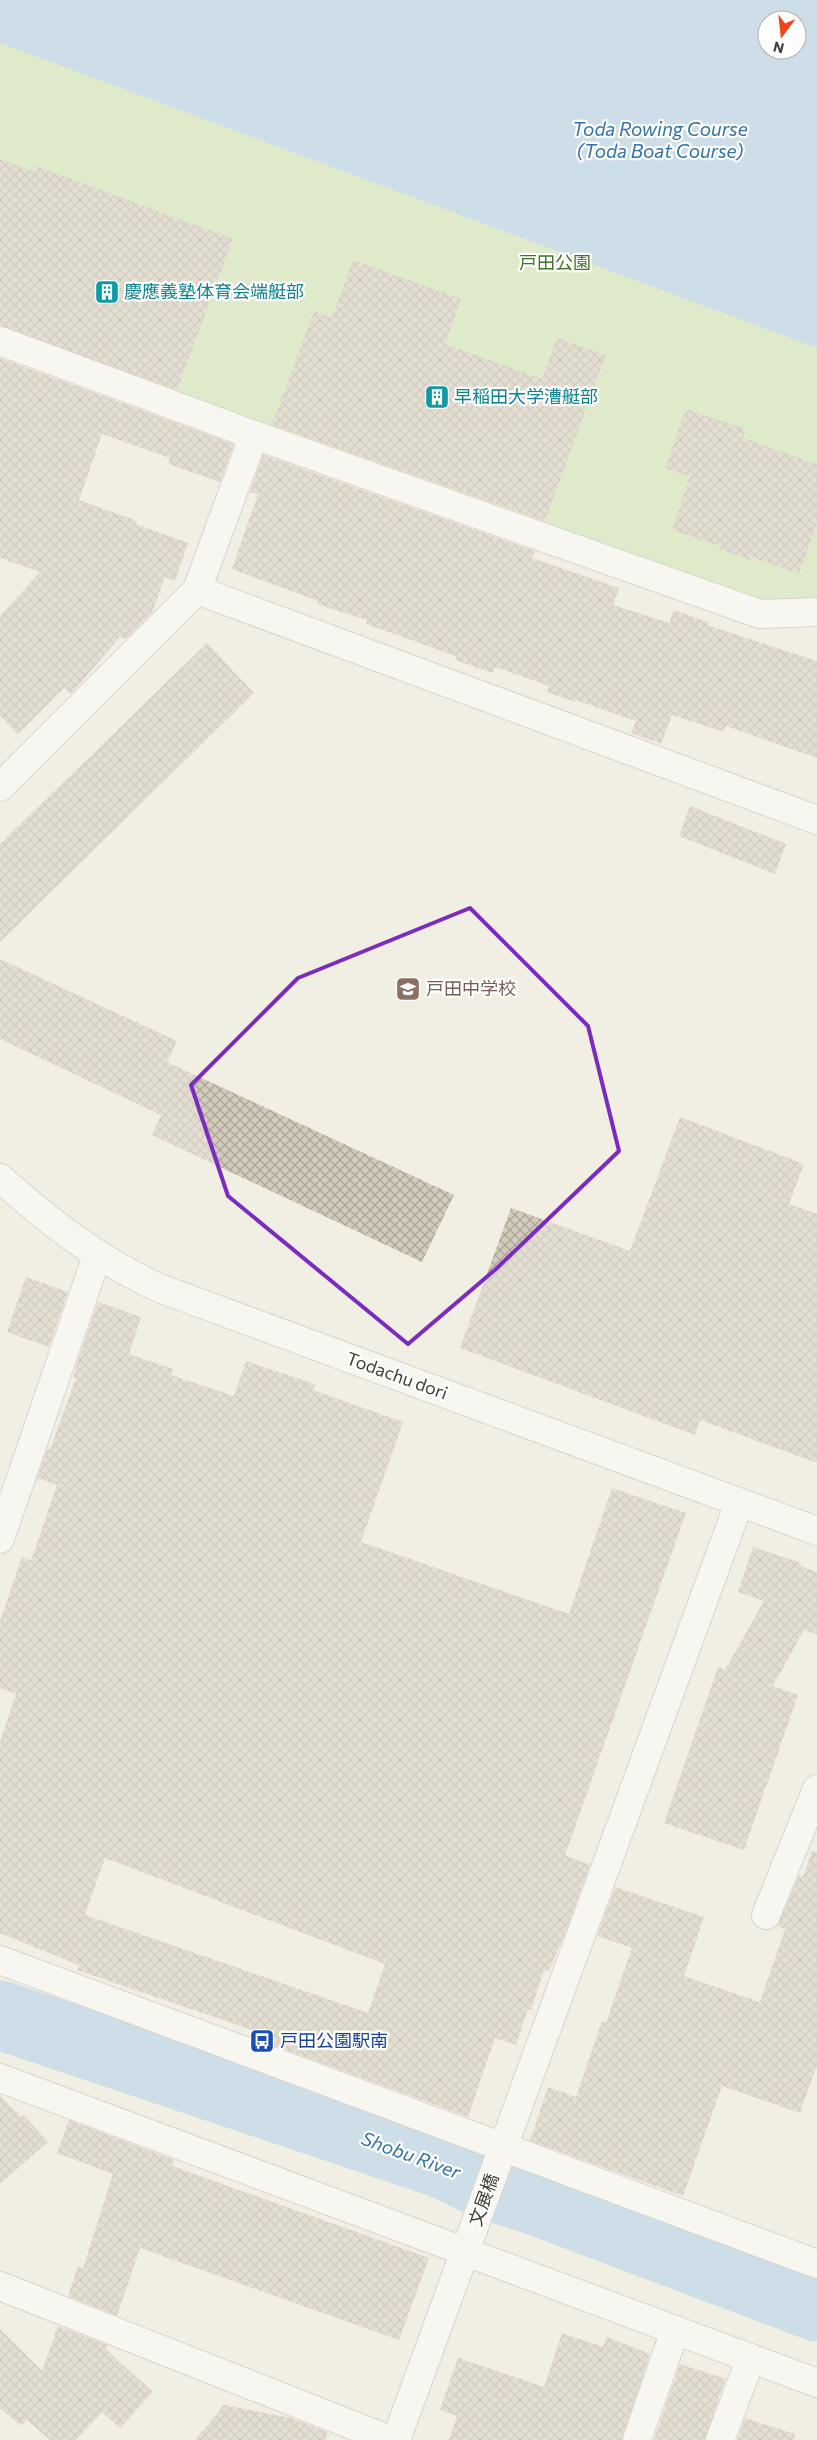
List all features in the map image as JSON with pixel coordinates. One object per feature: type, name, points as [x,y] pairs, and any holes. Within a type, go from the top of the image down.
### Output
[{"type":"street","points":[[0,341],[254,435],[760,614],[817,612]]},
{"type":"street","points":[[0,788],[197,590],[254,435]]},
{"type":"street","points":[[197,590],[817,820]]},
{"type":"street","name":"Todachu dori","points":[[0,1178],[49,1221],[97,1256],[159,1288],[817,1531]]},
{"type":"street","points":[[0,1539],[97,1256]]},
{"type":"street","name":"文展橋","points":[[396,2440],[739,1503]]},
{"type":"street","points":[[766,1915],[817,1789]]},
{"type":"street","points":[[0,1960],[500,2156],[817,2264]]},
{"type":"street","points":[[0,2078],[468,2244],[676,2330],[817,2382]]},
{"type":"street","points":[[0,2286],[390,2440]]},
{"type":"street","points":[[636,2440],[676,2330]]},
{"type":"street","points":[[720,2440],[751,2358]]},
{"type":"highlighted area","points":[[470,908],[588,1026],[619,1151],[496,1269],[408,1344],[228,1196],[191,1085],[298,978]]},
{"type":"green space","name":"戸田公園","points":[[0,0],[817,0],[817,607],[729,603],[0,340]]},
{"type":"water","name":"Toda Rowing Course (Toda Boat Course)","points":[[0,0],[817,0],[817,348],[0,43]]},
{"type":"building","name":"慶應義塾体育会端艇部","points":[[0,159],[34,172],[36,166],[233,239],[177,390],[0,326]]},
{"type":"building","name":"早稲田大学漕艇部","points":[[353,260],[461,299],[445,344],[542,379],[557,338],[606,355],[545,521],[272,425],[314,311],[332,318]]},
{"type":"building","points":[[0,358],[234,444],[220,482],[168,464],[170,458],[102,434],[79,500],[137,521],[136,524],[188,543],[175,581],[165,577],[152,613],[126,639],[120,637],[71,694],[64,688],[18,734],[0,716],[0,616],[40,572],[0,558]]},
{"type":"building","points":[[686,409],[746,429],[743,438],[817,464],[817,523],[799,574],[751,557],[750,560],[719,549],[720,546],[672,530],[690,477],[665,468]]},
{"type":"building","points":[[263,455],[535,551],[532,558],[619,588],[613,605],[669,623],[674,610],[708,622],[707,625],[817,661],[817,758],[726,726],[724,732],[672,715],[661,744],[631,733],[636,721],[547,692],[549,686],[495,667],[493,673],[455,660],[456,656],[366,624],[367,620],[317,604],[318,601],[232,569],[258,494],[250,492]]},
{"type":"building","points":[[207,643],[254,693],[0,942],[0,844]]},
{"type":"building","points":[[690,806],[786,844],[775,874],[679,836]]},
{"type":"building","points":[[0,959],[177,1041],[167,1062],[454,1195],[422,1262],[152,1135],[161,1115],[0,1039]]},
{"type":"building","points":[[680,1117],[804,1164],[789,1204],[817,1214],[817,1463],[700,1420],[695,1435],[460,1348],[511,1208],[630,1251]]},
{"type":"building","points":[[26,1277],[68,1292],[49,1347],[7,1332]]},
{"type":"building","points":[[98,1302],[141,1317],[129,1354],[173,1369],[171,1375],[234,1396],[246,1361],[315,1384],[313,1390],[403,1422],[361,1542],[569,1614],[612,1488],[686,1513],[565,1855],[590,1865],[568,1926],[549,1971],[544,1970],[531,2010],[528,2009],[516,2045],[495,2038],[468,2117],[256,2039],[258,2032],[77,1970],[79,1965],[0,1933],[0,1742],[16,1694],[0,1688],[0,1621],[22,1557],[31,1561],[57,1485],[37,1478],[47,1449],[50,1450],[76,1378],[73,1377]],"holes":[[[105,1858],[385,1964],[368,2013],[85,1915]]]},
{"type":"building","points":[[753,1547],[801,1563],[800,1566],[817,1572],[817,1634],[804,1630],[773,1686],[798,1695],[744,1850],[664,1823],[718,1667],[725,1670],[764,1601],[738,1592]]},
{"type":"building","points":[[812,1851],[817,1852],[817,2065],[800,2113],[722,2086],[683,2196],[530,2141],[548,2087],[576,2097],[602,2021],[606,2023],[632,1948],[597,1936],[615,1887],[704,1917],[684,1976],[760,2002],[785,1929],[777,1926],[799,1875],[803,1877]]},
{"type":"building","points":[[0,2096],[21,2117],[24,2115],[48,2142],[0,2184]]},
{"type":"building","points":[[69,2120],[174,2160],[172,2166],[429,2258],[399,2340],[140,2248],[117,2316],[68,2296],[78,2266],[83,2268],[113,2174],[57,2153]]},
{"type":"building","points":[[58,2326],[107,2345],[106,2349],[153,2392],[120,2428],[102,2412],[76,2440],[50,2440],[27,2420],[21,2426],[0,2408],[0,2329],[42,2371]]},
{"type":"building","points":[[562,2333],[603,2347],[607,2337],[650,2354],[622,2440],[449,2440],[457,2416],[440,2410],[458,2358],[544,2387]]},
{"type":"building","points":[[680,2364],[726,2379],[705,2440],[654,2440]]},
{"type":"building","points":[[224,2405],[291,2418],[327,2432],[326,2440],[195,2440]]},
{"type":"building","points":[[745,2418],[795,2434],[794,2440],[737,2440]]},
{"type":"waterway","name":"Shobu River","points":[[0,2015],[443,2164],[484,2184],[534,2200],[817,2307]]},
{"type":"place","name":"慶應義塾体育会端艇部","points":[[107,292]]},
{"type":"place","name":"早稲田大学漕艇部","points":[[437,397]]},
{"type":"place","name":"戸田中学校","points":[[408,989]]},
{"type":"place","name":"戸田公園駅南","points":[[262,2041]]}]
